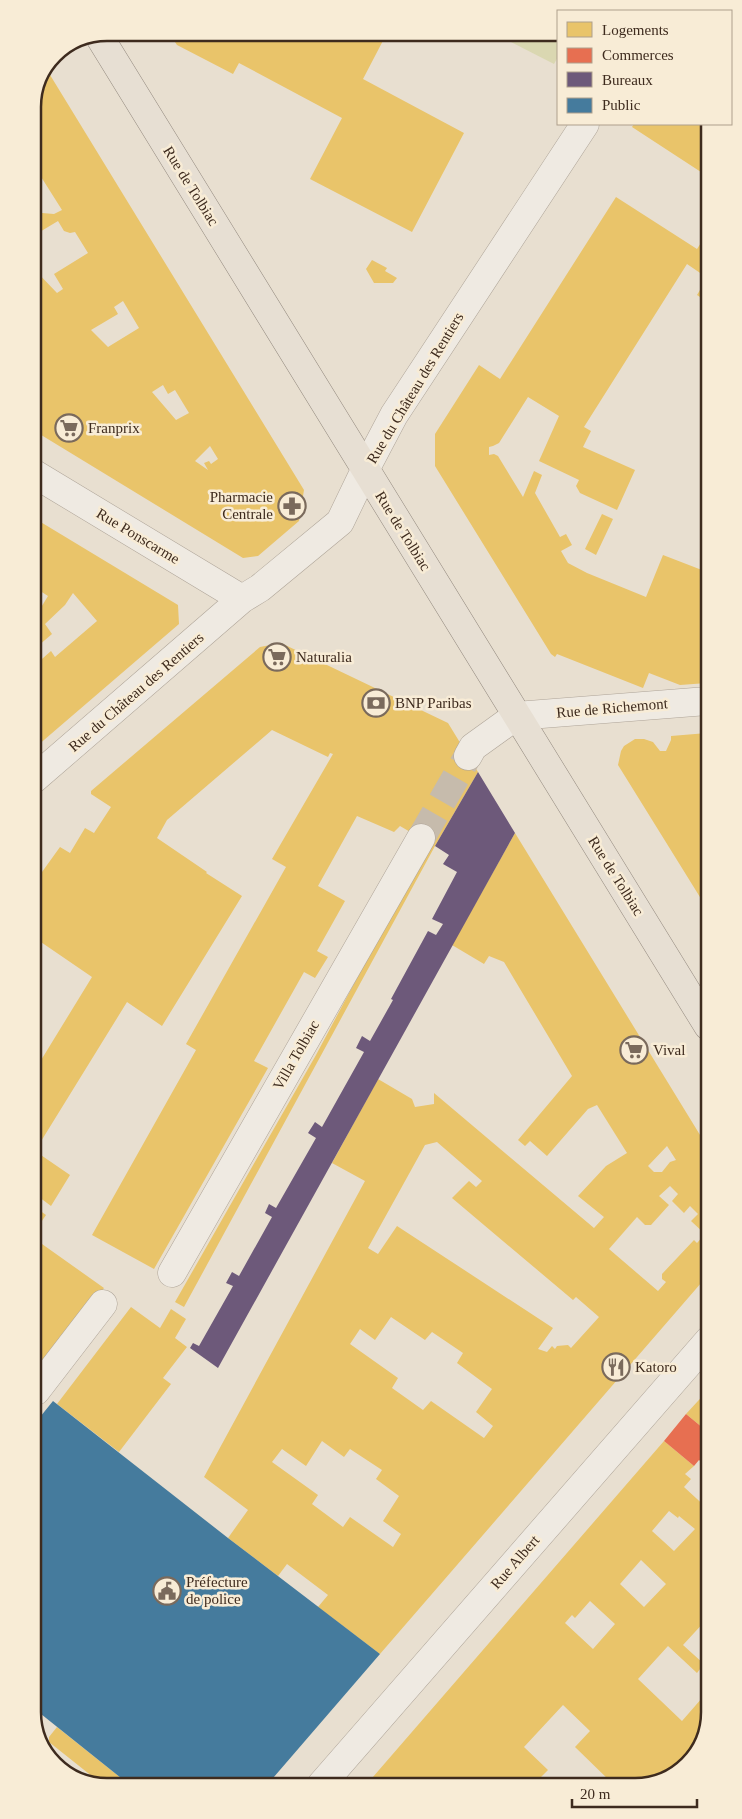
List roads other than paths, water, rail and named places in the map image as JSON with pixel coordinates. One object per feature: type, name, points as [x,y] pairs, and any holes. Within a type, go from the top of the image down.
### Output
[{"type":"main road","name":"Rue de Tolbiac","points":[[102,42],[701,1015]]},
{"type":"street","name":"Rue du Château des Rentiers","points":[[41,773],[242,599],[260,588],[340,522],[394,415],[584,125]]},
{"type":"street","name":"Rue Ponscarme","points":[[41,477],[242,599]]},
{"type":"street","name":"Rue de Richemont","points":[[516,716],[701,701]]},
{"type":"street","points":[[468,756],[473,747],[516,716]]},
{"type":"street","name":"Villa Tolbiac","points":[[172,1272],[421,838]]},
{"type":"street","points":[[41,1385],[103,1304]]},
{"type":"street","name":"Rue Albert","points":[[327,1778],[701,1349]]},
{"type":"tunnel","points":[[421,838],[468,756]]},
{"type":"place","name":"Franprix","points":[[69,428]]},
{"type":"place","name":"Pharmacie Centrale","points":[[292,506]]},
{"type":"place","name":"Naturalia","points":[[277,657]]},
{"type":"place","name":"BNP Paribas","points":[[376,703]]},
{"type":"place","name":"Vival","points":[[634,1050]]},
{"type":"place","name":"Katoro","points":[[616,1367]]},
{"type":"place","name":"Préfecture de police","points":[[167,1591]]}]
